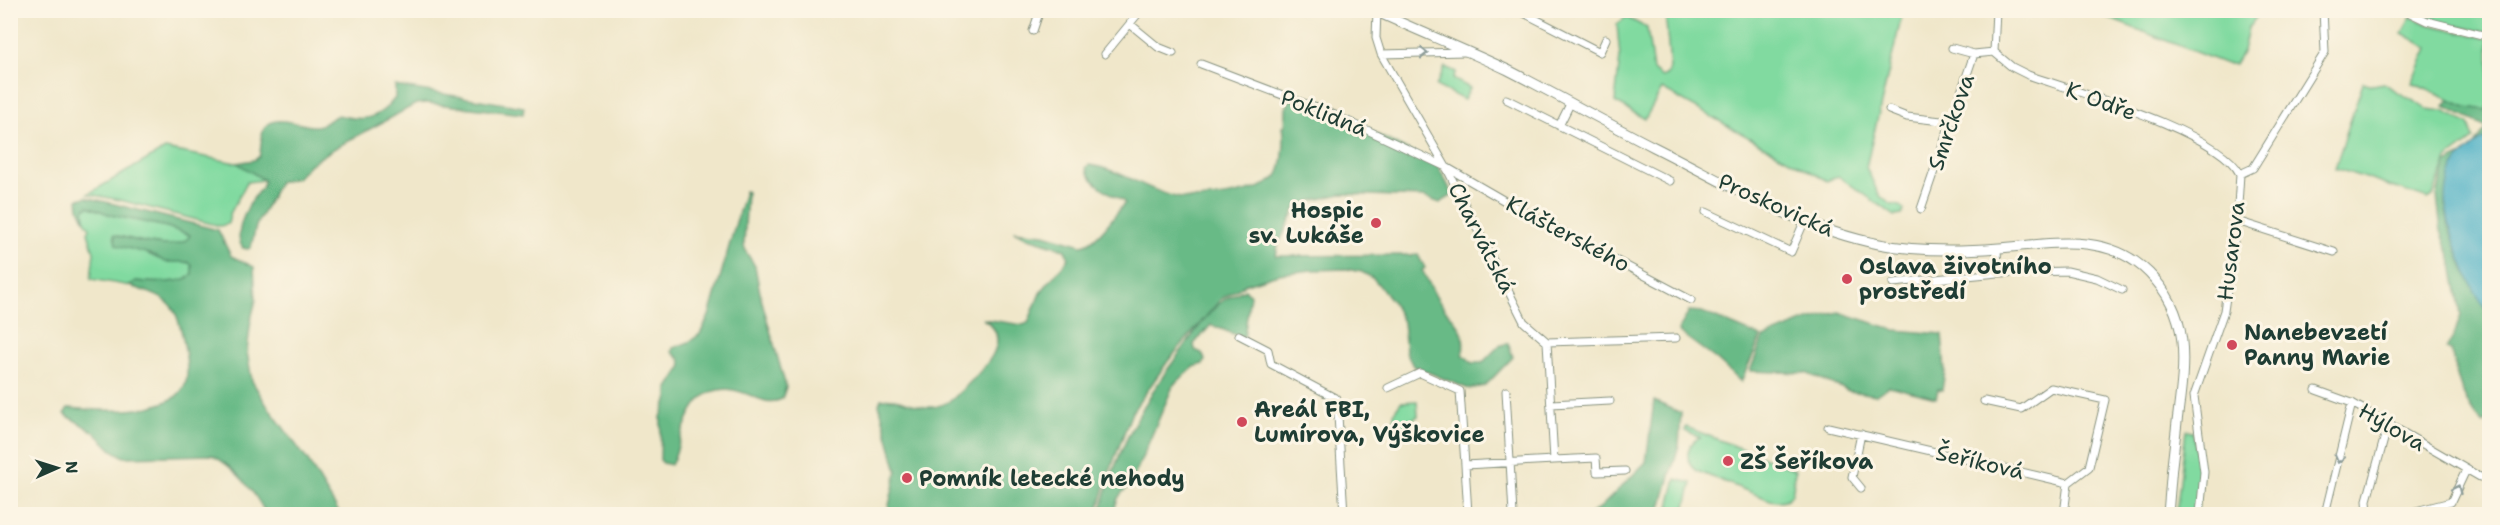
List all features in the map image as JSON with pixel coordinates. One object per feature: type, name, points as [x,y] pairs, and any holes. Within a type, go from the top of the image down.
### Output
[{"type":"street","points":[[1033,31],[1040,10]]},
{"type":"street","points":[[1105,54],[1141,10]]},
{"type":"street","points":[[1518,10],[1600,52],[1606,39]]},
{"type":"street","points":[[1994,52],[1996,10]]},
{"type":"street","name":"Husarova","points":[[2200,514],[2204,472],[2194,396],[2224,311],[2237,221],[2240,174],[2253,168],[2325,52],[2323,10]]},
{"type":"street","points":[[2404,10],[2427,21],[2490,37]]},
{"type":"street","name":"Proskovická","points":[[1376,11],[1508,70],[1570,104],[1804,222],[1856,240],[1891,247],[1940,251],[2068,242],[2097,245],[2125,255],[2141,266],[2169,298],[2179,321],[2183,358],[2168,514]]},
{"type":"street","name":"Charvátská","points":[[1376,11],[1376,38],[1381,54],[1446,167],[1524,322],[1547,342]]},
{"type":"street","points":[[1130,24],[1158,47],[1173,53]]},
{"type":"street","points":[[1952,48],[1974,54]]},
{"type":"street","points":[[1381,54],[1466,52]]},
{"type":"street","name":"Smrčkova","points":[[1921,209],[1974,54],[1994,52]]},
{"type":"street","name":"K Odře","points":[[1994,52],[2012,67],[2028,75],[2145,116],[2202,141],[2228,158],[2240,174]]},
{"type":"street","name":"Poklidná","points":[[1201,64],[1335,115],[1446,167]]},
{"type":"street","points":[[1506,99],[1670,181]]},
{"type":"street","points":[[1559,126],[1570,104]]},
{"type":"street","points":[[1889,110],[1907,117],[1950,122]]},
{"type":"street","name":"Klášterského","points":[[1446,167],[1691,300]]},
{"type":"street","points":[[1706,212],[1791,252],[1804,222]]},
{"type":"street","points":[[2237,221],[2334,252]]},
{"type":"street","points":[[1997,248],[1998,273]]},
{"type":"street","points":[[1893,283],[1998,273],[2067,271],[2097,278],[2122,290]]},
{"type":"street","points":[[1239,335],[1268,350],[1270,364],[1337,399],[1344,514]]},
{"type":"street","points":[[1554,460],[1547,342],[1676,338]]},
{"type":"street","points":[[1388,388],[1420,373],[1460,391],[1468,514]]},
{"type":"street","points":[[1984,401],[2021,409],[2051,388],[2105,400],[2089,467],[2068,483],[2064,514]]},
{"type":"street","name":"Hýlova","points":[[2316,390],[2352,404],[2480,477]]},
{"type":"street","points":[[1506,391],[1513,514]]},
{"type":"street","points":[[1551,404],[1610,400]]},
{"type":"street","points":[[2325,514],[2352,404]]},
{"type":"street","points":[[2368,514],[2367,500],[2388,425]]},
{"type":"street","name":"Šeříková","points":[[1828,427],[2068,483]]},
{"type":"street","points":[[1861,434],[1852,477],[1861,488]]},
{"type":"street","points":[[1466,465],[1596,458],[1597,472],[1625,471]]},
{"type":"street","points":[[2404,514],[2451,502],[2466,470]]},
{"type":"green space","points":[[1670,11],[1903,11],[1866,167],[1879,195],[1890,204],[1900,206],[1904,210],[1902,215],[1895,216],[1838,176],[1827,181],[1662,89],[1645,119],[1615,102],[1620,57],[1617,25],[1626,17],[1647,28],[1653,70],[1662,77],[1668,74],[1670,68],[1666,22]]},
{"type":"green space","points":[[2090,11],[2261,11],[2248,28],[2243,51],[2235,64],[2226,64]]},
{"type":"green space","points":[[2414,11],[2489,11],[2489,33],[2442,22]]},
{"type":"green space","points":[[2411,17],[2427,24],[2489,39],[2490,103],[2486,110],[2466,107],[2412,83],[2428,48],[2402,33]]},
{"type":"green space","points":[[1445,67],[1456,72],[1453,79],[1470,88],[1464,100],[1436,86]]},
{"type":"green space","points":[[2363,82],[2373,85],[2383,83],[2427,109],[2443,111],[2469,124],[2474,139],[2447,159],[2433,196],[2428,199],[2335,168]]},
{"type":"green space","points":[[395,86],[524,107],[523,114],[427,103],[416,104],[335,148],[310,164],[297,178],[279,182],[256,226],[251,247],[243,248],[239,235],[242,220],[249,205],[263,186],[264,180],[237,163],[259,157],[264,129],[274,121],[317,126],[338,115],[355,118],[370,117],[382,111],[395,98]]},
{"type":"green space","points":[[1291,99],[1343,117],[1438,166],[1453,195],[1440,203],[1424,197],[1341,194],[1298,204],[1278,245],[1276,256],[1418,255],[1425,268],[1422,270],[1436,296],[1461,329],[1463,354],[1472,363],[1482,363],[1499,346],[1508,343],[1513,357],[1485,386],[1469,389],[1413,366],[1406,352],[1403,322],[1392,301],[1374,279],[1362,272],[1347,269],[1278,274],[1246,284],[1221,299],[1168,361],[1132,412],[1108,476],[1097,514],[887,514],[897,471],[879,404],[881,399],[933,407],[943,405],[953,399],[981,371],[995,349],[997,338],[993,328],[983,319],[1023,325],[1028,323],[1040,293],[1069,258],[1064,249],[1028,238],[1014,231],[1044,234],[1082,245],[1093,240],[1125,203],[1102,188],[1092,178],[1086,167],[1089,165],[1111,171],[1165,194],[1186,199],[1245,192],[1270,182],[1277,176],[1283,159],[1283,126],[1285,126],[1286,108]]},
{"type":"green space","points":[[2449,100],[2466,107],[2486,110],[2489,103],[2489,135],[2475,145],[2487,127],[2444,107]]},
{"type":"green space","points":[[165,149],[256,167],[264,180],[247,182],[230,214],[228,224],[220,226],[88,194]]},
{"type":"green space","points":[[2465,154],[2452,173],[2445,204],[2449,227],[2464,269],[2489,312],[2489,423],[2486,420],[2483,423],[2470,407],[2458,380],[2451,350],[2446,349],[2455,333],[2461,314],[2451,258],[2441,231],[2437,195],[2446,163]]},
{"type":"green space","points":[[745,191],[747,192],[744,245],[755,266],[761,298],[786,387],[782,399],[773,401],[764,401],[729,389],[715,391],[704,396],[688,418],[671,465],[663,463],[660,460],[661,417],[668,398],[668,388],[682,366],[680,359],[672,352],[673,348],[689,342],[700,334],[709,316]]},
{"type":"green space","points":[[86,197],[218,230],[231,256],[254,267],[256,300],[247,352],[252,381],[308,461],[340,514],[266,514],[243,480],[212,455],[124,457],[112,450],[94,432],[64,414],[68,408],[121,410],[160,404],[179,394],[185,385],[187,375],[186,354],[175,312],[158,296],[130,286],[136,281],[165,282],[187,278],[192,275],[192,265],[188,262],[165,262],[153,255],[116,245],[114,235],[166,245],[185,241],[190,235],[167,227],[111,215],[88,206],[84,210],[85,221],[78,199]]},
{"type":"green space","points":[[88,206],[111,215],[167,227],[190,235],[185,241],[167,245],[114,235],[159,259],[189,263],[192,265],[192,275],[173,281],[136,281],[130,286],[91,279],[94,252],[84,210]]},
{"type":"green space","points":[[1245,289],[1250,295],[1244,338],[1211,325],[1194,344],[1195,350],[1202,353],[1205,360],[1203,364],[1193,367],[1173,386],[1130,486],[1118,498],[1114,514],[1100,514],[1122,448],[1155,388],[1212,310],[1224,300]]},
{"type":"green space","points":[[1689,311],[1702,312],[1761,337],[1741,382],[1717,360],[1678,331]]},
{"type":"green space","points":[[1839,312],[1895,330],[1942,334],[1945,371],[1942,390],[1938,389],[1936,398],[1889,386],[1876,395],[1849,391],[1806,373],[1750,371],[1763,338],[1805,321]]},
{"type":"green space","points":[[1417,401],[1418,416],[1411,420],[1413,436],[1400,437],[1399,434],[1395,434],[1394,412],[1401,402]]},
{"type":"green space","points":[[1654,401],[1681,413],[1679,445],[1660,511],[1658,514],[1590,514],[1601,507],[1646,462]]},
{"type":"green space","points":[[1686,427],[1796,470],[1791,496],[1780,501],[1770,500],[1697,471],[1688,458],[1688,453],[1695,440],[1700,437],[1685,431]]},
{"type":"green space","points":[[2186,430],[2193,431],[2200,475],[2197,514],[2176,514]]},
{"type":"green space","points":[[1676,479],[1692,483],[1685,510],[1669,507]]},
{"type":"water","points":[[2489,136],[2490,209],[2486,220],[2490,240],[2489,312],[2474,290],[2456,245],[2450,227],[2446,192],[2450,177],[2458,162],[2470,148]]},
{"type":"place","name":"Hospic sv. Lukáše","points":[[1376,223]]},
{"type":"place","name":"Oslava životního prostředí","points":[[1847,279]]},
{"type":"place","name":"Nanebevzetí Panny Marie","points":[[2232,345]]},
{"type":"place","name":"Areál FBI, Lumírova, Výškovice","points":[[1242,422]]},
{"type":"place","name":"ZŠ Šeříkova","points":[[1728,461]]},
{"type":"place","name":"Pomník letecké nehody","points":[[907,478]]}]
